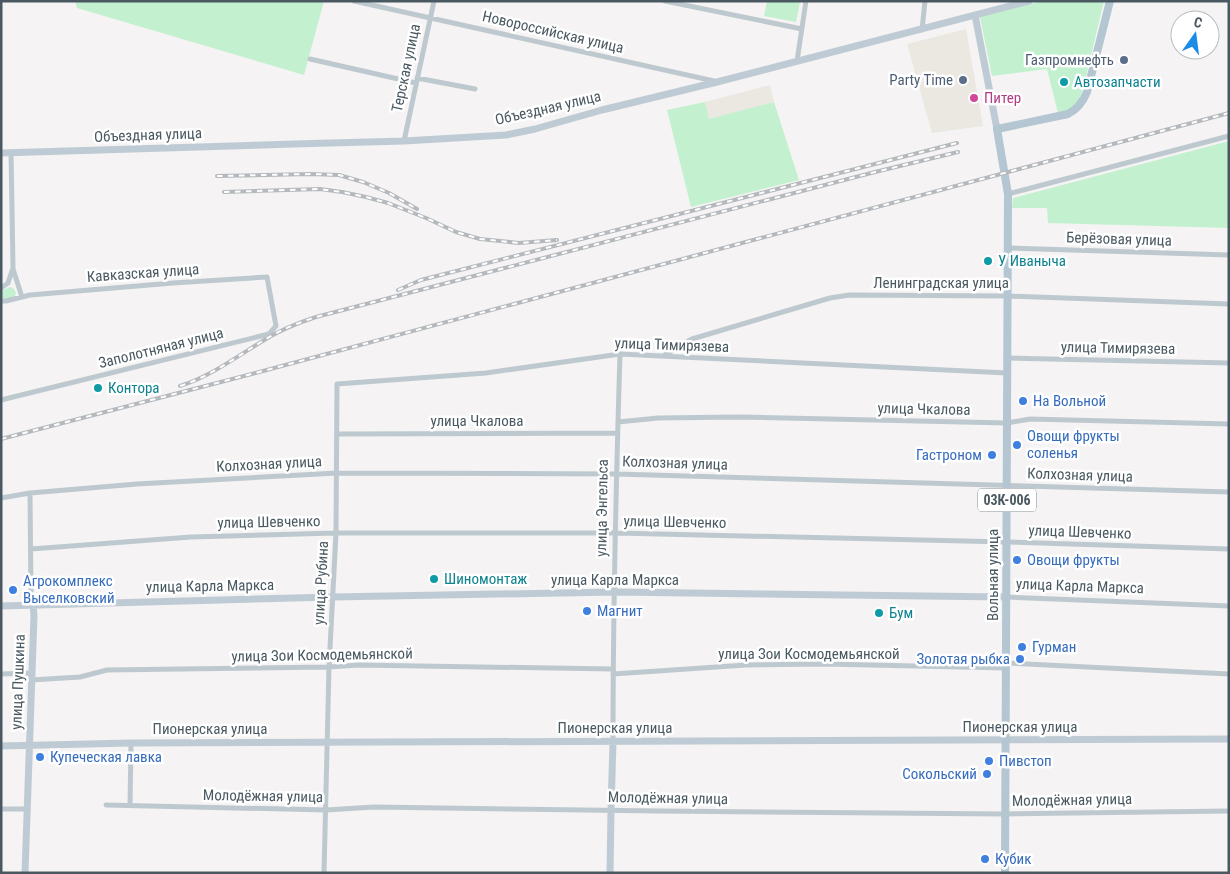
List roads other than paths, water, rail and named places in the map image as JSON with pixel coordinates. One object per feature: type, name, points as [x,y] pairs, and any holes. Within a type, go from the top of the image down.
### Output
[{"type":"main road","points":[[997,129],[1068,114],[1079,107],[1087,92],[1110,1]]},
{"type":"main road","name":"Вольная улица","points":[[997,129],[1008,194],[1005,873]]},
{"type":"street","name":"Новороссийская улица","points":[[354,1],[716,82]]},
{"type":"street","name":"Терская улица","points":[[404,141],[434,1]]},
{"type":"street","points":[[665,1],[802,29]]},
{"type":"street","points":[[797,61],[806,1]]},
{"type":"street","points":[[922,30],[925,1]]},
{"type":"street","name":"Объездная улица","points":[[1,153],[404,141],[506,135],[922,30],[1029,1]]},
{"type":"street","name":"Вольная улица","points":[[975,15],[997,129]]},
{"type":"street","points":[[310,59],[417,80],[475,89]]},
{"type":"street","points":[[1008,194],[1229,136]]},
{"type":"street","points":[[12,152],[13,268],[22,297]]},
{"type":"street","name":"Берёзовая улица","points":[[1008,248],[1229,255]]},
{"type":"street","points":[[1,288],[8,283],[13,268]]},
{"type":"street","name":"Кавказская улица","points":[[1,301],[30,295],[267,277]]},
{"type":"street","name":"Заполотняная улица","points":[[1,400],[269,334],[276,326],[267,277]]},
{"type":"street","name":"Ленинградская улица","points":[[664,356],[692,339],[830,298],[849,295],[1007,296],[1229,304]]},
{"type":"street","name":"улица Тимирязева","points":[[336,384],[486,373],[620,354],[1007,373]]},
{"type":"street","name":"улица Энгельса","points":[[610,873],[616,474],[620,354]]},
{"type":"street","name":"улица Тимирязева","points":[[1008,358],[1229,363]]},
{"type":"street","name":"улица Рубина","points":[[324,873],[329,667],[336,533],[336,384]]},
{"type":"street","name":"улица Чкалова","points":[[618,422],[658,418],[739,417],[1007,423],[1030,419],[1229,424]]},
{"type":"street","name":"улица Чкалова","points":[[337,434],[617,433]]},
{"type":"street","name":"Колхозная улица","points":[[1,498],[30,493],[137,484],[337,473],[616,474],[1229,492]]},
{"type":"street","name":"улица Пушкина","points":[[25,873],[34,616],[31,595],[30,493]]},
{"type":"street","name":"улица Шевченко","points":[[31,549],[191,536],[336,533],[616,533],[1229,549]]},
{"type":"street","name":"улица Карла Маркса","points":[[1,606],[615,592],[1006,597],[1229,606]]},
{"type":"street","name":"улица Зои Космодемьянской","points":[[1,674],[32,677],[80,677],[107,670],[359,665],[613,672],[746,665],[824,664],[1006,665],[1229,674]]},
{"type":"street","name":"Пионерская улица","points":[[1,746],[131,743],[1229,739]]},
{"type":"street","points":[[130,806],[131,743]]},
{"type":"street","name":"Молодёжная улица","points":[[106,805],[326,810],[374,807],[658,812],[1004,814],[1229,811]]},
{"type":"street","points":[[1,809],[28,809]]},
{"type":"railway","points":[[1,439],[263,371],[1229,113]]},
{"type":"railway","points":[[398,290],[421,280],[957,143]]},
{"type":"railway","points":[[180,386],[232,361],[267,338],[316,317],[958,152]]},
{"type":"railway","points":[[217,176],[339,175],[363,182],[389,193],[417,209]]},
{"type":"railway","points":[[224,192],[320,189],[342,192],[388,203],[456,232],[480,239],[519,243],[557,240]]},
{"type":"place","name":"Газпромнефть","points":[[1124,60]]},
{"type":"place","name":"Party Time","points":[[963,80]]},
{"type":"place","name":"Автозапчасти","points":[[1064,82]]},
{"type":"place","name":"Питер","points":[[974,98]]},
{"type":"place","name":"У Иваныча","points":[[988,261]]},
{"type":"place","name":"Контора","points":[[98,388]]},
{"type":"place","name":"На Вольной","points":[[1023,401]]},
{"type":"place","name":"Овощи фрукты соленья","points":[[1017,445]]},
{"type":"place","name":"Гастроном","points":[[992,455]]},
{"type":"place","name":"Овощи фрукты","points":[[1017,560]]},
{"type":"place","name":"Шиномонтаж","points":[[434,579]]},
{"type":"place","name":"Агрокомплекс Выселковский","points":[[13,590]]},
{"type":"place","name":"Магнит","points":[[587,611]]},
{"type":"place","name":"Бум","points":[[879,613]]},
{"type":"place","name":"Гурман","points":[[1022,647]]},
{"type":"place","name":"Золотая рыбка","points":[[1020,659]]},
{"type":"place","name":"Купеческая лавка","points":[[40,757]]},
{"type":"place","name":"Пивстоп","points":[[989,761]]},
{"type":"place","name":"Сокольский","points":[[987,774]]},
{"type":"place","name":"Кубик","points":[[985,859]]}]
